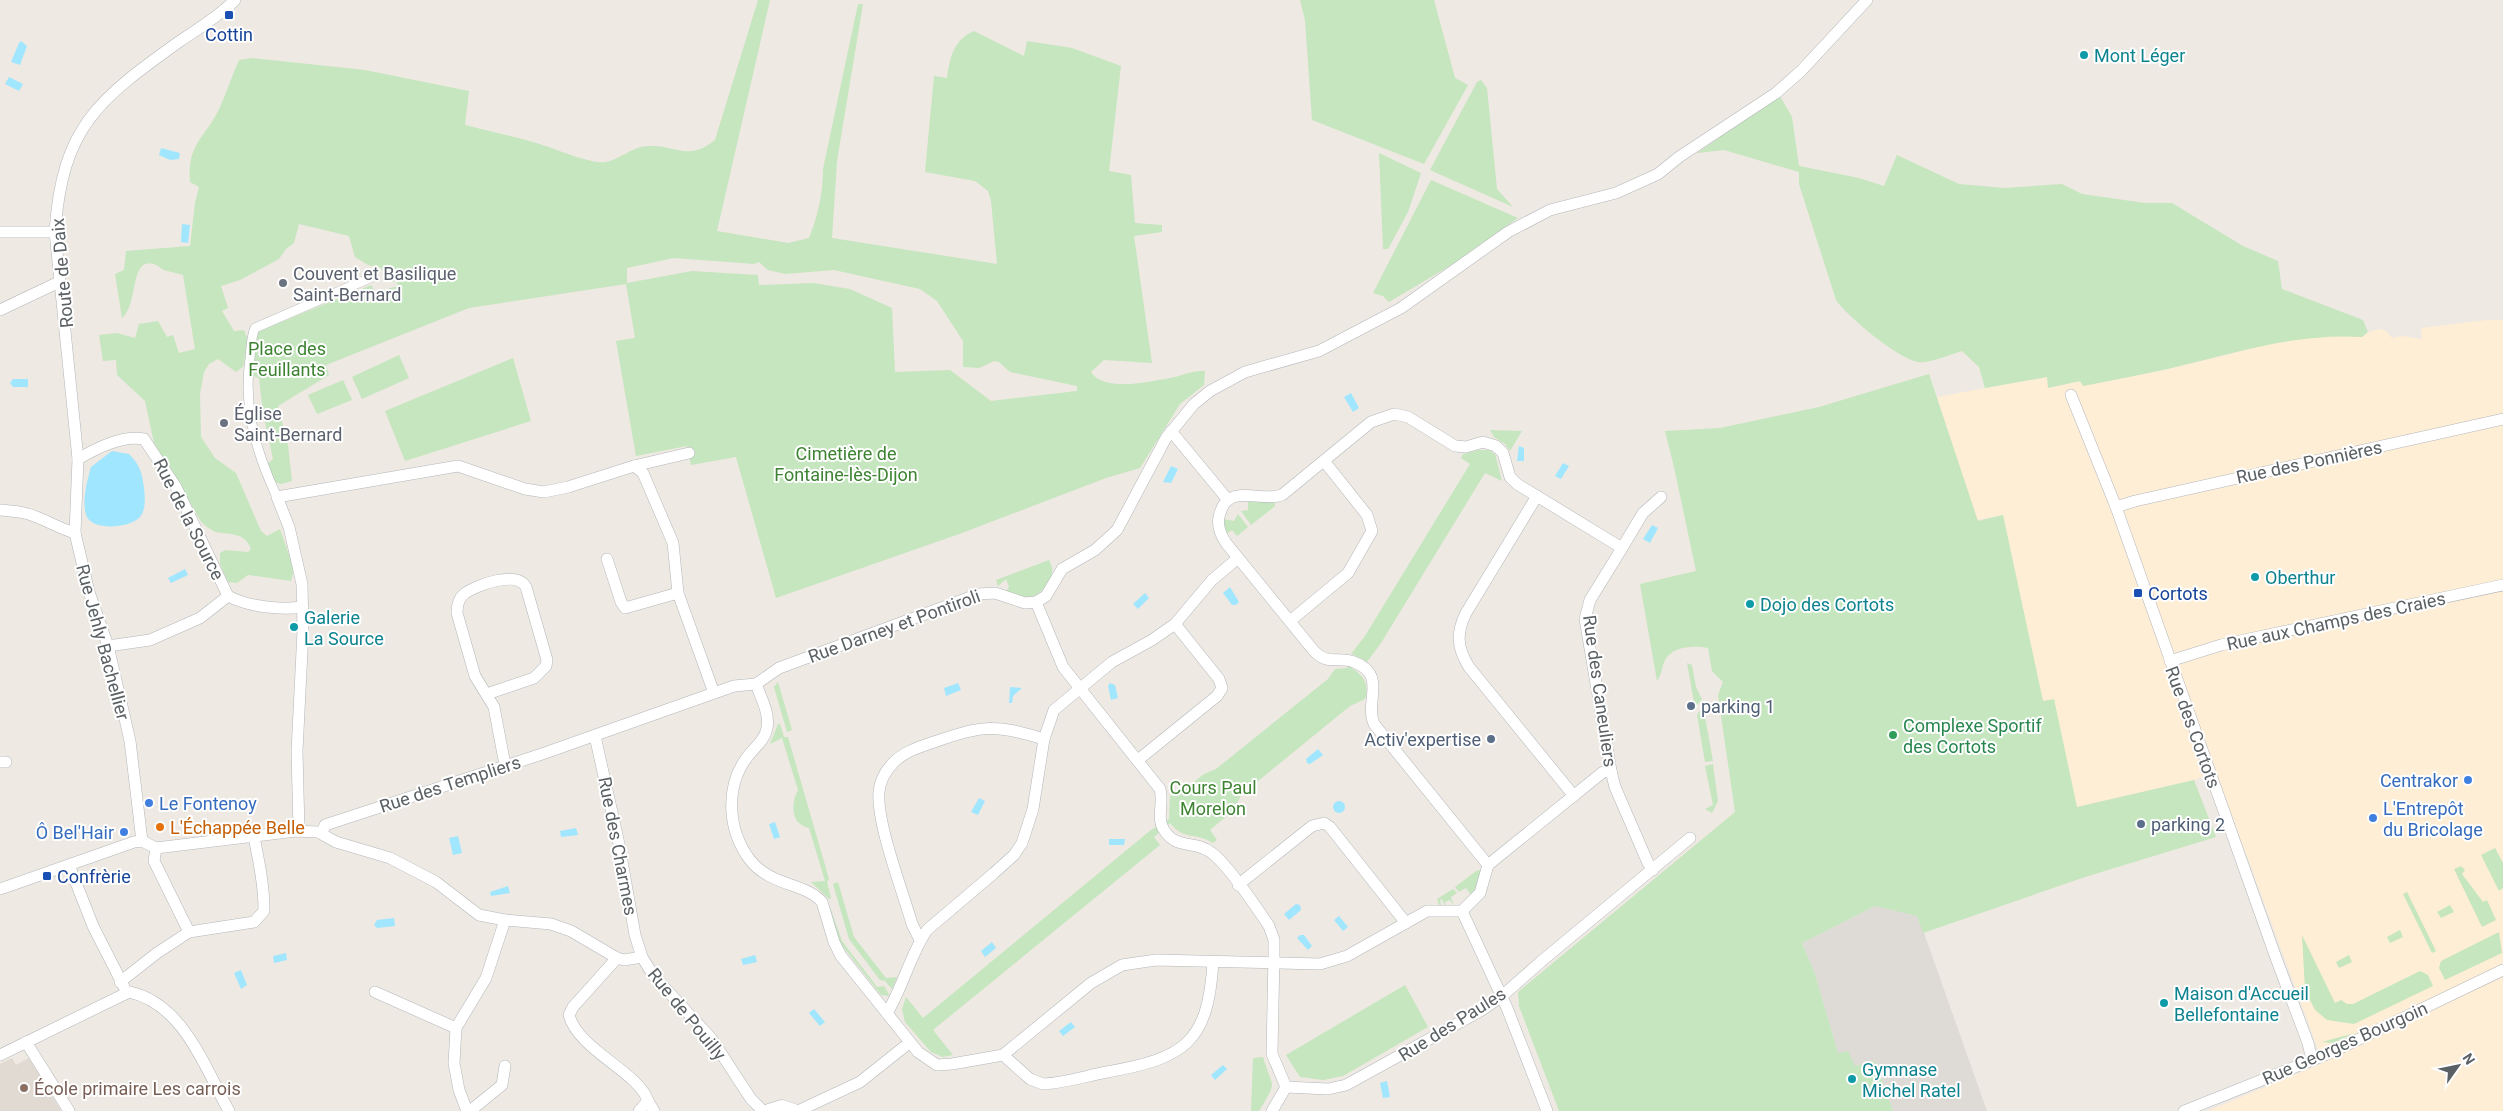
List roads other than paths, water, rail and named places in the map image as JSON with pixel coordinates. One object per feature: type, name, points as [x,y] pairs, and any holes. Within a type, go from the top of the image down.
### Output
[{"type":"street","name":"Route de Daix","points":[[75,533],[78,458],[69,353],[59,282],[55,232],[58,199],[66,161],[90,116],[116,89],[235,0]]},
{"type":"street","points":[[1272,1111],[1286,1087],[1272,1054],[1274,940],[1269,926],[1210,851],[1180,844],[1169,837],[1160,820],[1162,802],[1160,789],[1058,658],[1036,602],[1051,590],[1058,574],[1064,567],[1095,550],[1117,530],[1171,431],[1198,401],[1232,378],[1254,369],[1319,350],[1415,299],[1508,232],[1550,210],[1616,193],[1658,174],[1776,93],[1801,71],[1866,0]]},
{"type":"street","points":[[0,232],[55,232]]},
{"type":"street","points":[[299,831],[297,751],[303,606],[302,584],[289,527],[262,464],[248,407],[247,380],[253,333],[255,328],[372,277]]},
{"type":"street","points":[[0,310],[59,282]]},
{"type":"street","name":"Rue des Cortots","points":[[2072,395],[2116,508],[2308,1043],[2312,1060]]},
{"type":"street","points":[[1488,865],[1374,724],[1370,708],[1374,685],[1366,670],[1353,662],[1332,661],[1320,656],[1221,536],[1219,514],[1228,500],[1242,494],[1263,498],[1278,496],[1371,422],[1387,415],[1401,415],[1455,446],[1466,447],[1482,442],[1496,446],[1503,453],[1510,477],[1537,496],[1622,548]]},
{"type":"street","name":"Rue des Ponnières","points":[[2116,508],[2144,499],[2503,419]]},
{"type":"street","points":[[1171,431],[1228,500]]},
{"type":"street","name":"Rue de la Source","points":[[78,458],[122,440],[134,437],[144,439],[176,487],[228,596],[240,602],[290,609],[303,606]]},
{"type":"street","points":[[277,497],[458,466],[525,489],[544,492],[634,466],[689,453]]},
{"type":"street","points":[[1290,621],[1348,573],[1372,531],[1367,515],[1324,461]]},
{"type":"street","points":[[634,466],[643,473],[673,543],[678,593],[714,693]]},
{"type":"street","points":[[1537,496],[1466,613],[1459,630],[1458,645],[1469,667],[1574,796]]},
{"type":"street","name":"Rue des Caneuliers","points":[[1653,870],[1648,863],[1619,795],[1611,771],[1586,614],[1590,600],[1643,513],[1661,497]]},
{"type":"street","points":[[0,510],[22,512],[57,528],[75,533]]},
{"type":"street","name":"Rue Jehly Bachellier","points":[[75,533],[89,592],[108,646],[130,741],[142,841]]},
{"type":"street","points":[[887,1013],[897,998],[920,940],[927,930],[1014,855],[1022,843],[1033,809],[1044,739],[1054,710],[1112,662],[1142,647],[1175,624],[1212,580],[1238,558]]},
{"type":"street","points":[[607,559],[621,602],[625,608],[678,593]]},
{"type":"street","points":[[486,694],[534,678],[546,666],[547,660],[526,587],[523,582],[515,578],[502,579],[470,591],[459,599],[457,605],[457,613],[475,676],[486,694],[494,707],[505,765]]},
{"type":"street","name":"Rue aux Champs des Craies","points":[[2170,661],[2221,645],[2503,585]]},
{"type":"street","name":"Rue Darney et Pontiroli","points":[[756,684],[779,668],[980,594],[995,592],[1016,602],[1036,602]]},
{"type":"street","points":[[108,646],[150,640],[200,618],[228,596]]},
{"type":"street","points":[[1138,760],[1217,696],[1222,688],[1219,679],[1175,624]]},
{"type":"street","name":"Rue des Templiers","points":[[322,833],[325,825],[596,736],[740,684],[756,684]]},
{"type":"street","points":[[756,684],[768,718],[767,730],[762,740],[747,758],[734,787],[732,817],[738,839],[751,862],[764,874],[782,883],[810,892],[822,902],[834,942],[841,956],[909,1043],[924,1058],[936,1065],[1003,1055],[1091,983],[1122,964],[1156,960],[1320,964],[1336,961],[1426,911],[1462,911],[1480,893],[1488,865],[1603,772],[1611,771]]},
{"type":"street","points":[[920,940],[912,924],[882,821],[879,791],[883,776],[892,763],[908,752],[969,730],[1010,729],[1044,739]]},
{"type":"street","name":"Rue des Charmes","points":[[596,736],[642,957]]},
{"type":"street","points":[[1238,885],[1312,826],[1324,823],[1330,827],[1406,923]]},
{"type":"street","points":[[0,889],[134,842],[142,841],[156,848],[299,831],[322,833],[336,842],[363,849],[408,866],[436,882],[479,915],[505,920],[550,924],[571,931],[617,958],[572,1008],[569,1015],[584,1040],[640,1088],[654,1111]]},
{"type":"street","points":[[120,982],[157,953],[189,932],[254,922],[264,911],[264,884],[254,837]]},
{"type":"street","name":"Rue des Paules","points":[[1286,1087],[1328,1089],[1352,1083],[1502,996],[1690,838]]},
{"type":"street","points":[[156,848],[154,861],[189,932]]},
{"type":"street","points":[[69,865],[92,926],[120,982],[129,992],[153,1002],[180,1024],[229,1111]]},
{"type":"street","points":[[1462,911],[1502,996],[1547,1111]]},
{"type":"street","points":[[505,920],[486,978],[456,1028],[454,1063],[459,1090],[468,1111],[502,1085],[505,1066]]},
{"type":"street","name":"Rue de Pouilly","points":[[617,958],[624,960],[642,957],[652,975],[711,1038],[751,1099],[762,1111]]},
{"type":"street","points":[[1003,1055],[1030,1079],[1043,1084],[1158,1061],[1180,1048],[1202,1021],[1210,1001],[1213,962]]},
{"type":"street","name":"Rue Georges Bourgoin","points":[[2185,1111],[2312,1060],[2503,970]]},
{"type":"street","points":[[0,1055],[129,992]]},
{"type":"street","points":[[375,992],[456,1028]]},
{"type":"street","points":[[26,1042],[69,1111]]},
{"type":"street","points":[[798,1111],[860,1082],[909,1043]]},
{"type":"street","points":[[639,1111],[648,1101]]},
{"type":"street","points":[[769,1111],[782,1107],[794,1111]]},
{"type":"water","points":[[21,41],[27,46],[20,65],[11,62]]},
{"type":"water","points":[[9,77],[23,84],[19,91],[5,84]]},
{"type":"water","points":[[161,148],[180,153],[179,159],[170,160],[159,155]]},
{"type":"water","points":[[182,224],[190,225],[188,243],[181,242]]},
{"type":"water","points":[[13,379],[28,379],[28,387],[13,387],[10,383]]},
{"type":"water","points":[[1351,393],[1359,408],[1353,412],[1344,397]]},
{"type":"water","points":[[1519,446],[1524,448],[1524,461],[1517,461]]},
{"type":"water","points":[[112,451],[129,454],[136,462],[140,469],[144,492],[145,503],[140,517],[121,526],[97,524],[87,517],[85,511],[85,492],[91,467]]},
{"type":"water","points":[[1563,463],[1569,466],[1561,479],[1555,476]]},
{"type":"water","points":[[1171,466],[1178,469],[1171,483],[1163,482]]},
{"type":"water","points":[[1652,525],[1658,528],[1650,543],[1643,539]]},
{"type":"water","points":[[185,569],[188,575],[171,583],[168,578]]},
{"type":"water","points":[[1230,587],[1239,602],[1236,605],[1232,605],[1223,593]]},
{"type":"water","points":[[1145,593],[1149,598],[1138,609],[1133,604]]},
{"type":"water","points":[[958,683],[961,690],[946,696],[944,688]]},
{"type":"water","points":[[1110,683],[1115,685],[1118,698],[1111,700],[1108,686]]},
{"type":"water","points":[[1010,687],[1022,688],[1013,696],[1012,703],[1009,703]]},
{"type":"water","points":[[1318,749],[1323,755],[1310,764],[1307,763],[1306,759]]},
{"type":"water","points":[[979,798],[985,801],[978,815],[971,812]]},
{"type":"water","points":[[1337,801],[1341,801],[1345,807],[1341,813],[1337,813],[1333,809],[1333,805]]},
{"type":"water","points":[[775,822],[780,837],[774,839],[769,824]]},
{"type":"water","points":[[576,828],[578,835],[561,837],[560,831]]},
{"type":"water","points":[[458,836],[462,853],[453,855],[449,838]]},
{"type":"water","points":[[1109,839],[1125,839],[1124,845],[1109,845]]},
{"type":"water","points":[[508,886],[510,893],[491,896],[490,892]]},
{"type":"water","points":[[1296,904],[1300,905],[1301,910],[1289,920],[1284,914]]},
{"type":"water","points":[[1339,916],[1348,927],[1343,931],[1334,920]]},
{"type":"water","points":[[394,918],[395,926],[377,928],[374,925],[377,920]]},
{"type":"water","points":[[1300,935],[1304,935],[1312,946],[1308,950],[1297,938]]},
{"type":"water","points":[[992,942],[996,948],[985,957],[981,951]]},
{"type":"water","points":[[286,953],[287,960],[274,963],[273,956]]},
{"type":"water","points":[[755,955],[757,962],[743,965],[741,959]]},
{"type":"water","points":[[241,970],[247,985],[241,989],[234,973]]},
{"type":"water","points":[[814,1009],[825,1022],[820,1026],[809,1013]]},
{"type":"water","points":[[1071,1022],[1075,1027],[1063,1036],[1059,1031]]},
{"type":"water","points":[[1223,1065],[1227,1069],[1215,1080],[1211,1075]]},
{"type":"water","points":[[1387,1081],[1390,1097],[1383,1098],[1380,1083]]},
{"type":"place","name":"Cottin","points":[[229,15]]},
{"type":"place","name":"Mont Léger","points":[[2084,55]]},
{"type":"place","name":"Couvent et Basilique Saint-Bernard","points":[[283,283]]},
{"type":"place","name":"Église Saint-Bernard","points":[[224,423]]},
{"type":"place","name":"Oberthur","points":[[2255,577]]},
{"type":"place","name":"Cortots","points":[[2138,593]]},
{"type":"place","name":"Dojo des Cortots","points":[[1750,604]]},
{"type":"place","name":"Galerie La Source","points":[[294,627]]},
{"type":"place","name":"parking 1","points":[[1691,706]]},
{"type":"place","name":"Complexe Sportif des Cortots","points":[[1893,735]]},
{"type":"place","name":"Activ'expertise","points":[[1491,739]]},
{"type":"place","name":"Centrakor","points":[[2468,780]]},
{"type":"place","name":"Le Fontenoy","points":[[149,803]]},
{"type":"place","name":"L'Entrepôt du Bricolage","points":[[2373,818]]},
{"type":"place","name":"parking 2","points":[[2141,824]]},
{"type":"place","name":"L'Échappée Belle","points":[[160,827]]},
{"type":"place","name":"Ô Bel'Hair","points":[[124,832]]},
{"type":"place","name":"Confrèrie","points":[[47,876]]},
{"type":"place","name":"Maison d'Accueil Bellefontaine","points":[[2164,1003]]},
{"type":"place","name":"Gymnase Michel Ratel","points":[[1852,1079]]},
{"type":"place","name":"École primaire Les carrois","points":[[24,1088]]},
{"type":"park label","name":"Place des Feuillants","points":[[287,358]]},
{"type":"park label","name":"Cimetière de Fontaine-lès-Dijon","points":[[846,463]]},
{"type":"park label","name":"Cours Paul Morelon","points":[[1213,798]]}]
